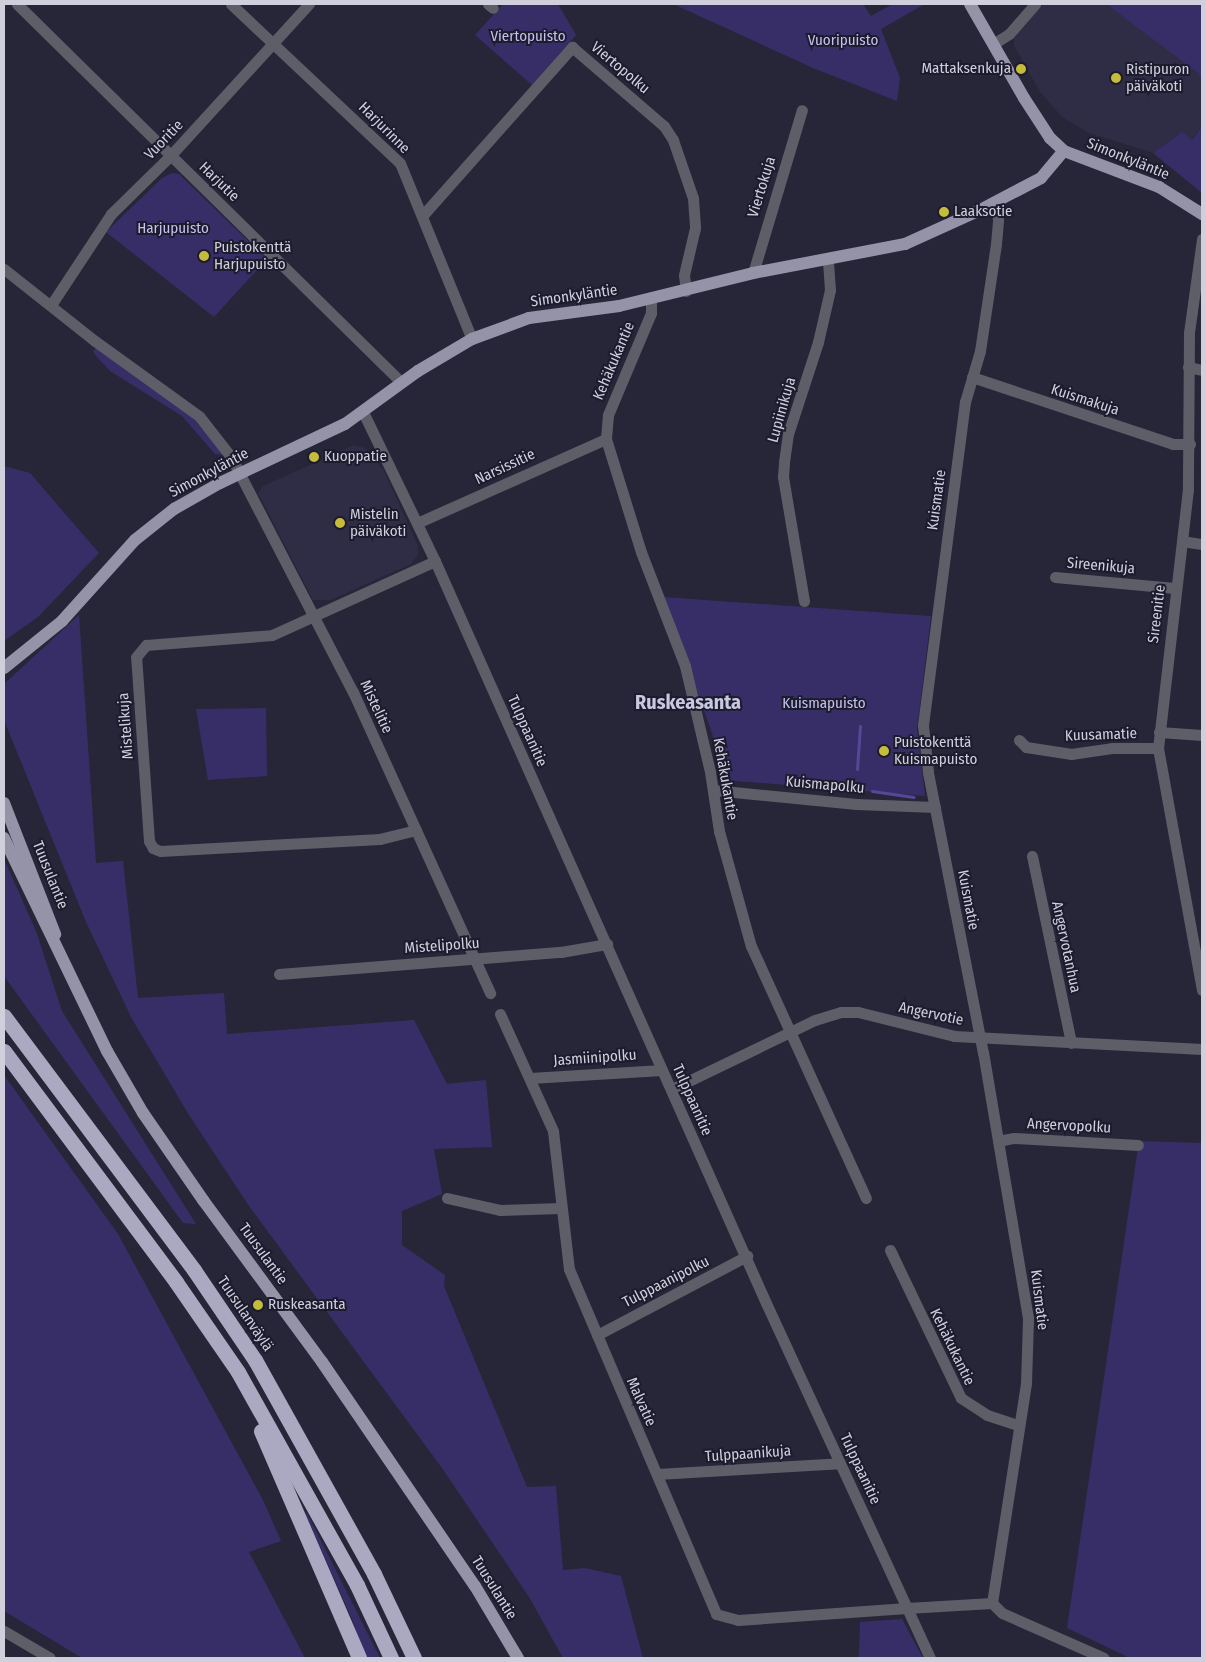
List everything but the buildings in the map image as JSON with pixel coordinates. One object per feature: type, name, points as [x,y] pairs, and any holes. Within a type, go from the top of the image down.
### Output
[{"type":"highway","name":"Tuusulanväylä","points":[[4,1016],[194,1270],[255,1360],[374,1574],[414,1658]]},
{"type":"highway","points":[[4,1051],[176,1282],[238,1372],[357,1585],[392,1658]]},
{"type":"highway","points":[[176,1282],[257,1423],[332,1590],[359,1658]]},
{"type":"highway","points":[[332,1590],[347,1658]]},
{"type":"main road","points":[[970,4],[1050,138],[1064,151]]},
{"type":"main road","name":"Simonkyläntie","points":[[6,663],[62,621],[114,562],[154,524],[194,497],[326,435],[363,412],[402,382],[472,339],[529,318],[651,299],[753,273],[906,244],[996,202],[1041,178],[1064,151],[1159,187],[1202,214]]},
{"type":"main road","name":"Tuusulantie","points":[[4,803],[50,917],[63,960]]},
{"type":"main road","name":"Tuusulantie","points":[[4,838],[107,1051],[157,1134],[322,1362],[475,1586],[518,1658]]},
{"type":"street","name":"Harjutie","points":[[16,4],[402,382]]},
{"type":"street","name":"Harjurinne","points":[[232,4],[389,150],[400,163],[472,339]]},
{"type":"street","name":"Vuoritie","points":[[50,305],[111,214],[170,156],[310,4]]},
{"type":"street","points":[[993,44],[1009,34],[1035,4]]},
{"type":"street","name":"Viertopolku","points":[[422,215],[572,47],[664,126],[673,140],[693,198],[695,228],[684,275],[686,291]]},
{"type":"street","name":"Viertokuja","points":[[753,273],[802,110]]},
{"type":"street","name":"Kuismatie","points":[[992,1603],[1029,1352],[1028,1318],[980,1039],[935,807],[924,731],[927,677],[964,402],[980,351],[996,244],[998,220],[996,202]]},
{"type":"street","name":"Sireenitie","points":[[1202,239],[1189,333],[1190,444],[1182,541],[1174,588],[1158,748],[1202,990]]},
{"type":"street","name":"Lupiinikuja","points":[[804,601],[783,477],[784,462],[788,434],[818,342],[830,290],[828,260]]},
{"type":"street","points":[[4,268],[50,305],[199,416],[240,474]]},
{"type":"street","name":"Kehäkukantie","points":[[651,299],[651,313],[608,415],[606,439],[641,552],[685,666],[713,790],[712,802],[751,946],[866,1198]]},
{"type":"street","points":[[1188,367],[1202,370]]},
{"type":"street","name":"Kuismakuja","points":[[972,377],[1173,444],[1190,444]]},
{"type":"street","name":"Tulppaanitie","points":[[363,412],[435,561],[662,1070],[930,1658]]},
{"type":"street","name":"Narsissitie","points":[[417,524],[606,439]]},
{"type":"street","name":"Mistelitie","points":[[240,474],[315,617],[416,830],[474,959]]},
{"type":"street","points":[[1182,541],[1202,544]]},
{"type":"street","name":"Mistelikuja","points":[[416,830],[380,839],[160,851],[149,841],[136,657],[140,648],[146,645],[272,636],[435,561]]},
{"type":"street","name":"Sireenikuja","points":[[1055,577],[1174,588]]},
{"type":"street","points":[[1160,732],[1202,735]]},
{"type":"street","name":"Kuusamatie","points":[[1019,740],[1026,747],[1071,754],[1112,748],[1158,748]]},
{"type":"street","name":"Kuismapolku","points":[[713,790],[856,804],[935,807]]},
{"type":"street","name":"Angervotanhua","points":[[1032,856],[1071,1043]]},
{"type":"street","name":"Mistelipolku","points":[[279,974],[593,949],[606,944]]},
{"type":"street","points":[[474,959],[490,993]]},
{"type":"street","name":"Angervotie","points":[[672,1089],[790,1032],[841,1012],[858,1012],[954,1036],[980,1039],[1202,1049]]},
{"type":"street","name":"Malvatie","points":[[500,1014],[553,1131],[560,1208],[569,1269],[658,1474],[712,1608],[722,1618],[738,1620],[907,1608]]},
{"type":"street","name":"Jasmiinipolku","points":[[530,1078],[662,1070]]},
{"type":"street","name":"Angervopolku","points":[[998,1141],[1014,1138],[1138,1144]]},
{"type":"street","points":[[447,1198],[500,1210],[560,1208]]},
{"type":"street","name":"Kehäkukantie","points":[[890,1250],[960,1398],[987,1415],[1018,1425]]},
{"type":"street","name":"Tulppaanipolku","points":[[597,1335],[747,1256]]},
{"type":"street","name":"Tulppaanikuja","points":[[658,1474],[840,1463]]},
{"type":"street","points":[[907,1608],[992,1603],[1002,1613],[1104,1658]]},
{"type":"street","points":[[4,1631],[50,1658]]},
{"type":"shaded area","name":"Ristipuron päiväkoti","points":[[1043,4],[1106,4],[1199,73],[1202,80],[1202,127],[1191,140],[1182,132],[1153,153],[1089,133],[1062,117],[1040,92],[1014,46],[1014,38]]},
{"type":"shaded area","name":"Mistelin päiväkoti","points":[[354,445],[365,448],[384,471],[418,546],[418,555],[411,564],[331,600],[313,600],[258,493],[263,486]]},
{"type":"green space","name":"Viertopuisto","points":[[503,4],[558,4],[576,35],[532,85],[475,35]]},
{"type":"green space","name":"Vuoripuisto","points":[[673,4],[863,4],[871,16],[893,4],[925,4],[881,29],[900,78],[897,101],[813,68]]},
{"type":"green space","points":[[1106,4],[1202,4],[1202,80],[1198,73]]},
{"type":"green space","points":[[1202,127],[1202,193],[1153,153],[1182,132],[1192,140]]},
{"type":"green space","name":"Harjupuisto","points":[[172,173],[179,174],[267,259],[214,317],[106,232],[162,178]]},
{"type":"green space","points":[[96,348],[191,416],[224,455],[215,454],[182,416],[110,371],[96,356],[93,351]]},
{"type":"green space","points":[[4,466],[30,473],[99,553],[38,617],[4,641]]},
{"type":"green space","name":"Kuismapuisto","points":[[663,597],[931,616],[917,729],[925,796],[723,780],[712,733]]},
{"type":"green space","points":[[79,615],[96,863],[123,861],[138,998],[224,993],[227,1034],[414,1020],[447,1084],[486,1080],[492,1147],[434,1149],[442,1194],[402,1211],[402,1245],[445,1275],[444,1286],[527,1487],[556,1486],[563,1570],[585,1568],[621,1576],[643,1658],[563,1658],[529,1597],[442,1468],[249,1206],[189,1115],[132,1019],[86,922],[4,720],[4,684]]},
{"type":"green space","points":[[266,708],[267,776],[208,780],[196,709]]},
{"type":"green space","points":[[4,859],[36,931],[62,1011],[196,1224],[183,1223],[4,976]]},
{"type":"green space","points":[[4,1075],[118,1234],[263,1500],[281,1541],[249,1552],[305,1658],[82,1658],[4,1611]]},
{"type":"green space","points":[[1139,1141],[1202,1143],[1202,1658],[1130,1658],[1067,1628]]},
{"type":"green space","points":[[305,1513],[307,1513],[380,1658],[365,1658],[352,1619]]},
{"type":"green space","points":[[902,1619],[923,1658],[859,1658],[860,1622]]},
{"type":"waterway","points":[[857,769],[860,726]]},
{"type":"waterway","points":[[827,782],[856,784],[860,791]]},
{"type":"waterway","points":[[872,791],[914,797]]},
{"type":"place","name":"Mattaksenkuja","points":[[1021,69]]},
{"type":"place","name":"Ristipuron päiväkoti","points":[[1116,78]]},
{"type":"place","name":"Laaksotie","points":[[944,212]]},
{"type":"place","name":"Puistokenttä Harjupuisto","points":[[204,256]]},
{"type":"place","name":"Kuoppatie","points":[[314,457]]},
{"type":"place","name":"Mistelin päiväkoti","points":[[340,523]]},
{"type":"place","name":"Puistokenttä Kuismapuisto","points":[[884,751]]},
{"type":"place","name":"Ruskeasanta","points":[[258,1305]]},
{"type":"district","name":"Ruskeasanta","points":[[688,702]]}]
